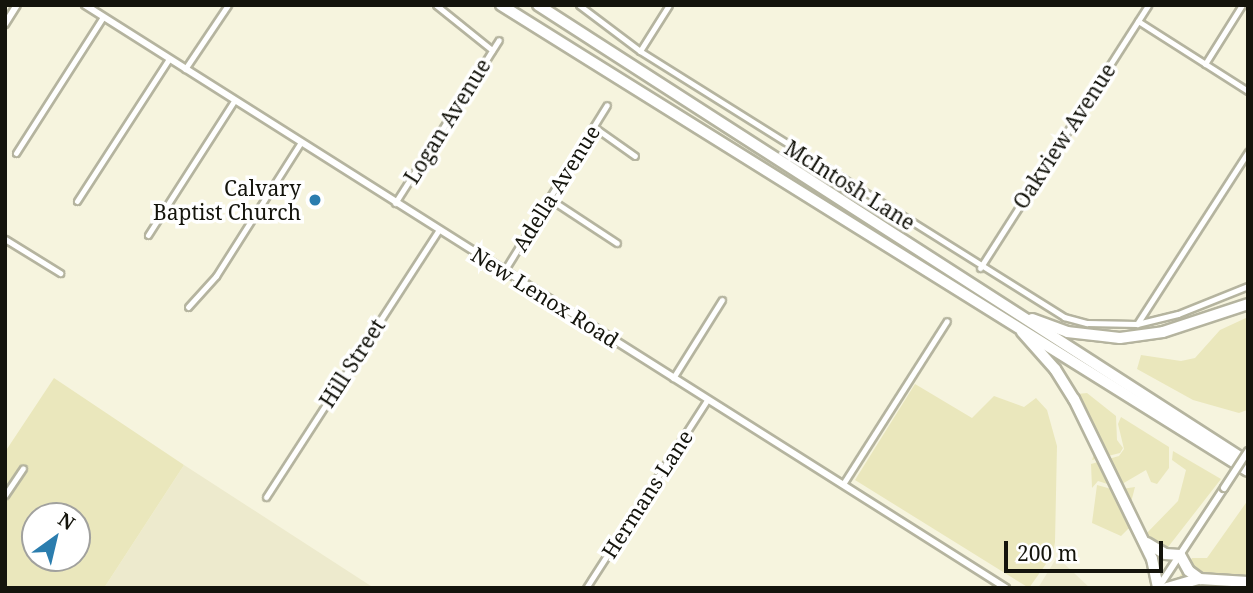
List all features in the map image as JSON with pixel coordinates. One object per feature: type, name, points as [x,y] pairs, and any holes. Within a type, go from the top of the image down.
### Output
[{"type":"highway","points":[[500,5],[1248,471]]},
{"type":"highway","points":[[538,5],[1248,462]]},
{"type":"highway","points":[[1000,304],[1067,332],[1120,338],[1173,329],[1248,304]]},
{"type":"highway","points":[[1018,326],[1062,379],[1144,541],[1158,588]]},
{"type":"highway","points":[[1144,541],[1158,552],[1180,555],[1189,571],[1200,579]]},
{"type":"highway","points":[[1167,588],[1200,579],[1248,582]]},
{"type":"street","points":[[5,24],[17,5]]},
{"type":"street","name":"New Lenox Road","points":[[85,5],[1006,588]]},
{"type":"street","points":[[185,69],[228,5]]},
{"type":"street","points":[[436,5],[492,50]]},
{"type":"street","name":"McIntosh Lane","points":[[579,5],[640,51],[980,268],[1064,317],[1099,324],[1137,324],[1178,314],[1248,286]]},
{"type":"street","points":[[640,51],[669,5]]},
{"type":"street","name":"Oakview Avenue","points":[[980,268],[1148,5]]},
{"type":"street","points":[[1205,64],[1242,5]]},
{"type":"street","points":[[16,153],[103,17]]},
{"type":"street","points":[[1138,21],[1248,91]]},
{"type":"street","name":"Logan Avenue","points":[[395,203],[499,40]]},
{"type":"street","points":[[77,201],[169,59]]},
{"type":"street","points":[[148,235],[234,101]]},
{"type":"street","name":"Adella Avenue","points":[[503,272],[607,105]]},
{"type":"street","points":[[594,127],[635,156]]},
{"type":"street","points":[[188,307],[216,276],[301,142]]},
{"type":"street","points":[[1137,324],[1248,152]]},
{"type":"street","points":[[550,199],[617,243]]},
{"type":"street","name":"Hill Street","points":[[266,497],[439,230]]},
{"type":"street","points":[[5,239],[60,273]]},
{"type":"street","points":[[673,378],[722,299]]},
{"type":"street","points":[[843,484],[947,321]]},
{"type":"street","name":"Hermans Lane","points":[[586,588],[707,400]]},
{"type":"street","points":[[1158,588],[1248,451]]},
{"type":"street","points":[[5,495],[23,468]]},
{"type":"shaded area","points":[[1248,317],[1247,410],[1239,413],[1193,400],[1137,369],[1141,355],[1181,361],[1195,358],[1220,330]]},
{"type":"shaded area","points":[[54,378],[184,465],[104,588],[5,588],[5,452]]},
{"type":"shaded area","points":[[915,384],[972,418],[994,396],[1024,407],[1036,398],[1047,410],[1057,446],[1055,542],[1053,554],[1029,588],[855,480]]},
{"type":"shaded area","points":[[1087,393],[1116,416],[1117,440],[1123,448],[1120,453],[1092,460],[1098,444],[1075,401],[1077,394]]},
{"type":"shaded area","points":[[1121,417],[1169,447],[1169,468],[1157,484],[1151,482],[1146,470],[1117,487],[1098,481],[1092,488],[1091,464],[1119,456],[1124,449],[1118,424]]},
{"type":"shaded area","points":[[1173,451],[1221,479],[1165,551],[1144,536],[1178,501],[1186,470],[1172,460]]},
{"type":"shaded area","points":[[184,465],[374,588],[104,588]]},
{"type":"shaded area","points":[[1097,485],[1115,490],[1135,487],[1129,510],[1143,526],[1128,529],[1121,536],[1092,523]]},
{"type":"shaded area","points":[[1248,500],[1248,588],[1172,588],[1192,558],[1207,558]]},
{"type":"shaded area","points":[[1057,557],[1090,588],[1038,588]]},
{"type":"place","name":"Calvary Baptist Church","points":[[315,200]]}]
